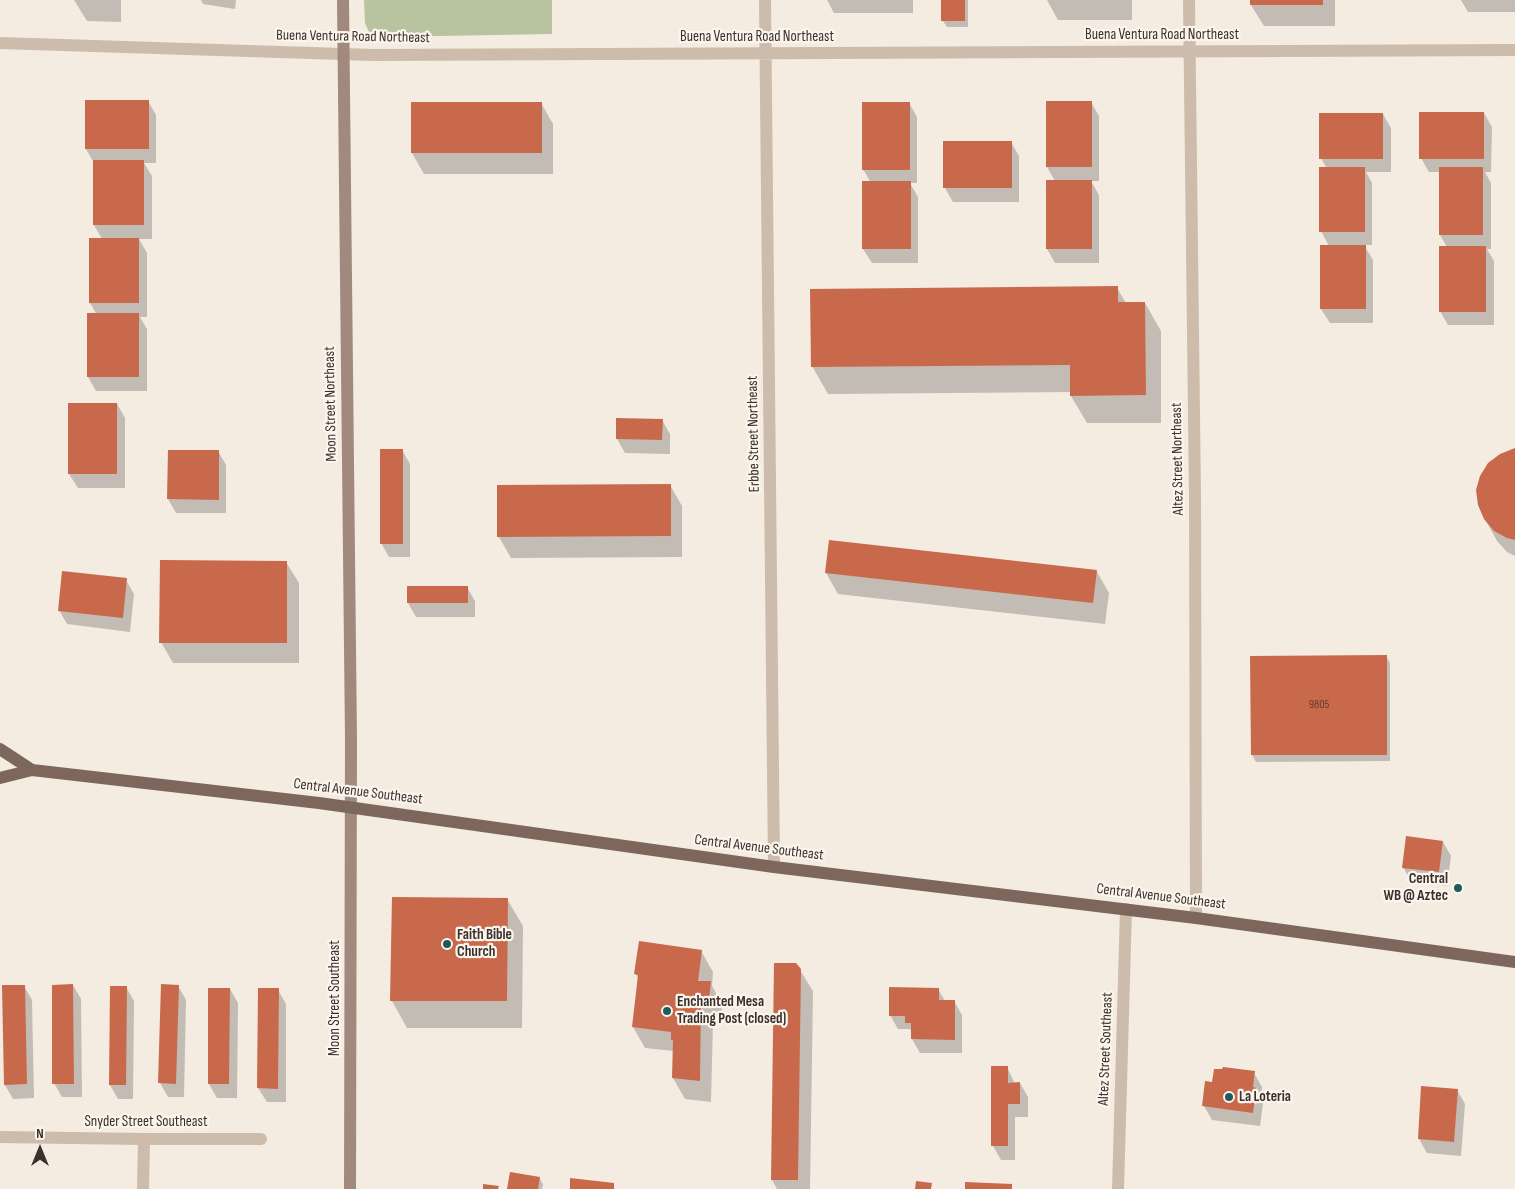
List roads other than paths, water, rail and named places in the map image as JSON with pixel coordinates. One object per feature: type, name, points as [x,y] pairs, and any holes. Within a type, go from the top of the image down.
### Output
[{"type":"main road","points":[[0,749],[32,770]]},
{"type":"main road","name":"Central Avenue Southeast","points":[[0,778],[32,770],[351,808],[774,867],[1126,909],[1515,962]]},
{"type":"street","name":"Moon Street Northeast","points":[[343,0],[352,739],[351,808]]},
{"type":"street","name":"Erbbe Street Northeast","points":[[765,0],[774,867]]},
{"type":"street","name":"Altez Street Northeast","points":[[1189,0],[1195,497],[1196,918]]},
{"type":"street","name":"Buena Ventura Road Northeast","points":[[0,43],[343,55],[1515,50]]},
{"type":"street","name":"Moon Street Southeast","points":[[350,1189],[351,808]]},
{"type":"street","name":"Altez Street Southeast","points":[[1118,1189],[1126,909]]},
{"type":"street","name":"Snyder Street Southeast","points":[[0,1137],[261,1139]]},
{"type":"street","points":[[143,1189],[144,1139]]},
{"type":"place","name":"Central WB @ Aztec","points":[[1458,888]]},
{"type":"place","name":"Faith Bible Church","points":[[447,944]]},
{"type":"place","name":"Enchanted Mesa Trading Post (closed)","points":[[667,1011]]},
{"type":"place","name":"La Loteria","points":[[1229,1097]]}]
